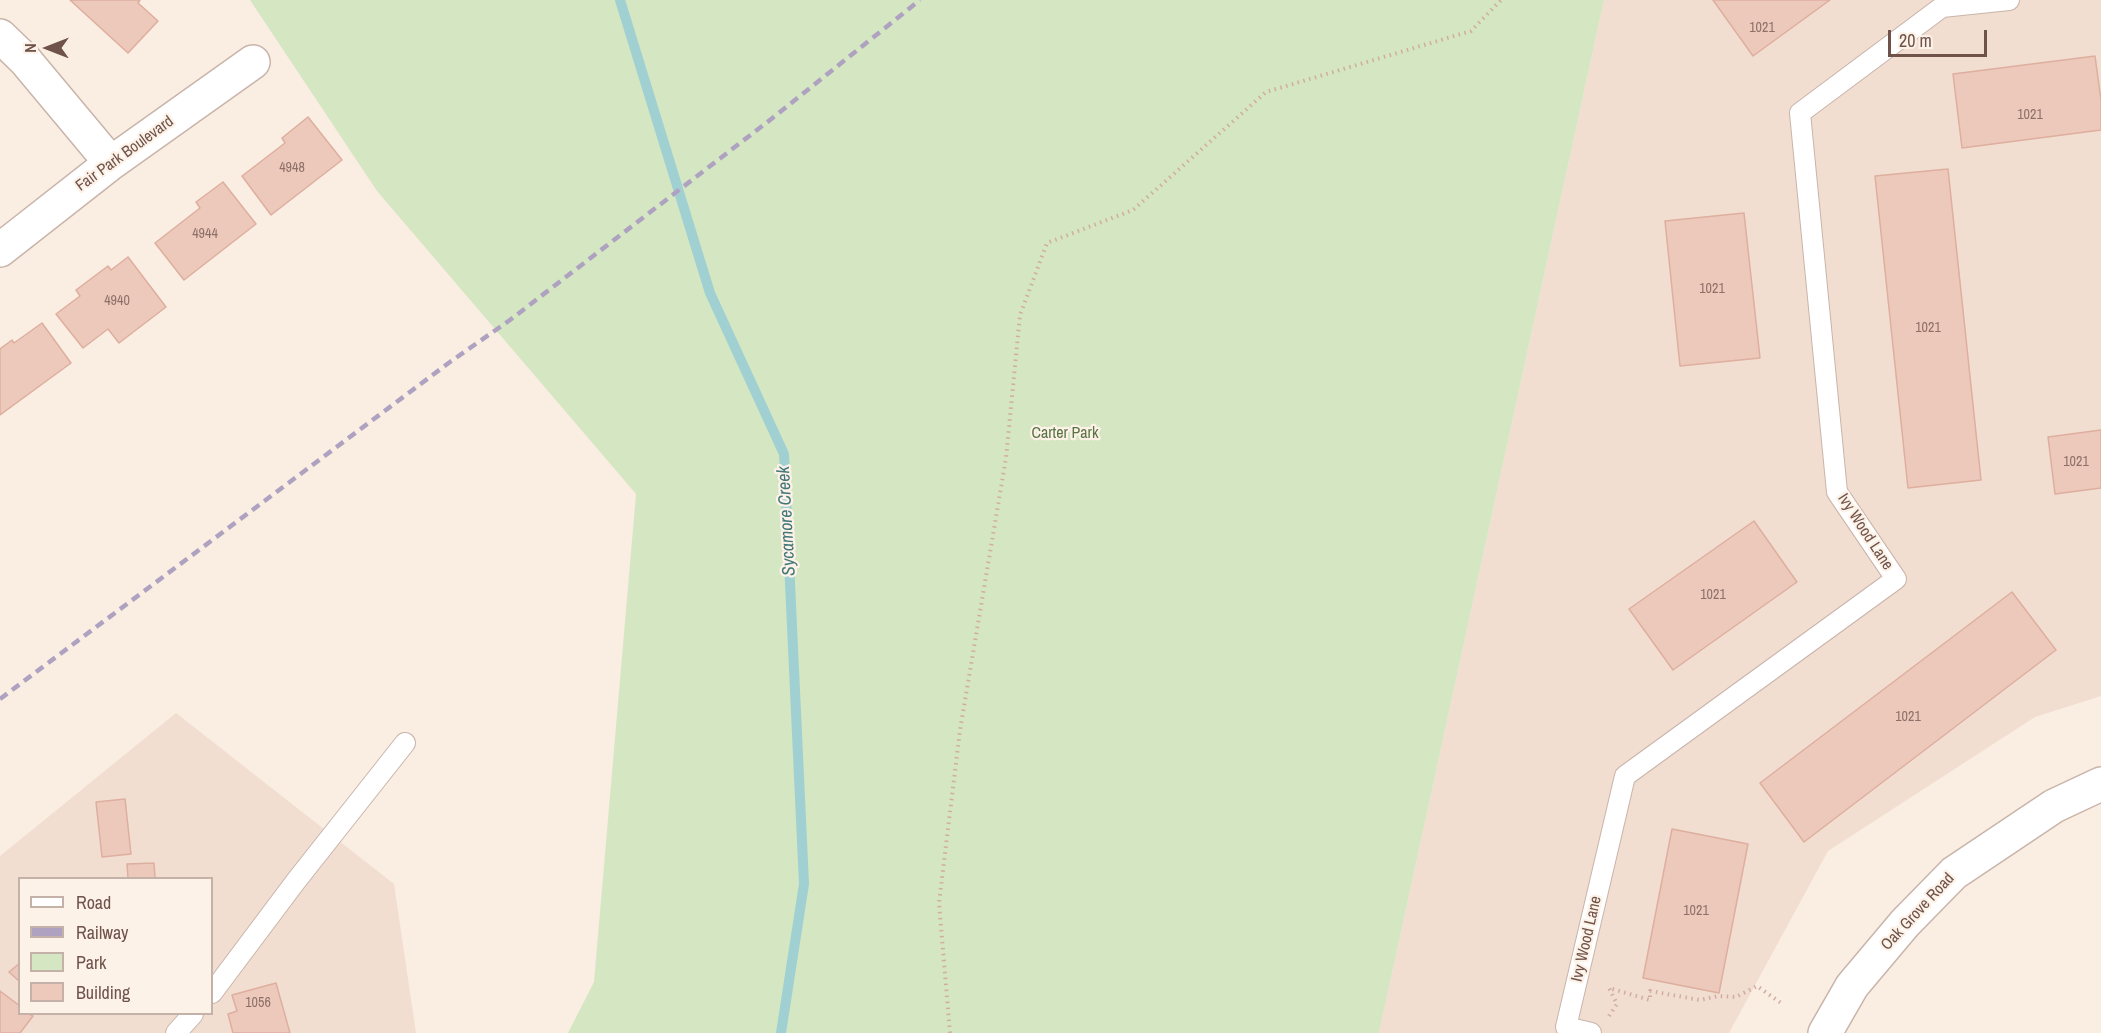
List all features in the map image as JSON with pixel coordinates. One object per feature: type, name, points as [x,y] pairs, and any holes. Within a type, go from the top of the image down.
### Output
[{"type":"street","points":[[0,36],[25,60],[111,163]]},
{"type":"street","name":"Fair Park Boulevard","points":[[0,250],[111,163],[253,62]]},
{"type":"street","name":"Oak Grove Road","points":[[1825,1033],[1852,986],[1905,923],[1954,873],[2054,806],[2101,784]]},
{"type":"lane","name":"Ivy Wood Lane","points":[[1597,1028],[1566,1027],[1625,776],[1896,579],[1837,492],[1800,113],[1942,7],[2009,0]]},
{"type":"lane","points":[[213,992],[296,880],[405,743]]},
{"type":"lane","points":[[176,1033],[192,1015]]},
{"type":"path","points":[[950,1033],[939,903],[959,741],[1006,458],[1020,315],[1047,243],[1133,210],[1266,92],[1471,31],[1501,0]]},
{"type":"path","points":[[1597,1028],[1617,1004],[1609,988],[1650,1000],[1650,991],[1700,1000],[1718,996],[1736,997],[1757,986],[1780,1003]]},
{"type":"shaded area","points":[[1604,0],[2101,0],[2101,696],[2035,717],[1828,851],[1729,1033],[1379,1033]]},
{"type":"shaded area","points":[[176,713],[394,884],[416,1033],[0,1033],[0,856]]},
{"type":"green space","name":"Carter Park","points":[[250,0],[1604,0],[1379,1033],[568,1033],[594,982],[636,494],[377,191]]},
{"type":"building","points":[[70,0],[140,0],[138,3],[158,21],[128,53]]},
{"type":"building","points":[[1713,0],[1830,0],[1753,56]]},
{"type":"building","points":[[2095,56],[2101,100],[2101,130],[1962,148],[1953,74]]},
{"type":"building","points":[[308,117],[342,160],[271,215],[242,176],[285,143],[282,138]]},
{"type":"building","points":[[1948,169],[1981,480],[1908,488],[1875,176]]},
{"type":"building","points":[[223,182],[256,224],[184,280],[155,243],[200,208],[196,202]]},
{"type":"building","points":[[1744,213],[1760,358],[1680,366],[1665,221]]},
{"type":"building","points":[[128,257],[166,307],[119,343],[108,329],[83,348],[56,314],[80,296],[76,290],[108,266],[111,270]]},
{"type":"building","points":[[42,323],[71,363],[0,415],[0,349],[12,340],[14,343]]},
{"type":"building","points":[[2101,430],[2101,488],[2055,494],[2048,437]]},
{"type":"building","points":[[1754,521],[1797,582],[1673,670],[1629,609]]},
{"type":"building","points":[[2012,592],[2056,650],[1804,842],[1760,783]]},
{"type":"building","points":[[125,799],[131,854],[102,857],[96,802]]},
{"type":"building","points":[[1672,829],[1748,844],[1719,993],[1643,978]]},
{"type":"building","points":[[154,863],[155,877],[128,877],[127,864]]},
{"type":"building","points":[[18,965],[18,980],[9,972]]},
{"type":"building","points":[[276,983],[290,1033],[233,1033],[228,1014],[237,1011],[232,995]]},
{"type":"building","points":[[0,991],[18,1004],[18,1015],[33,1016],[20,1033],[0,1033]]},
{"type":"waterway","name":"Sycamore Creek","points":[[620,0],[710,293],[784,454],[804,884],[781,1033]]},
{"type":"railway","points":[[0,699],[450,362],[510,320],[770,120],[920,0]]}]
